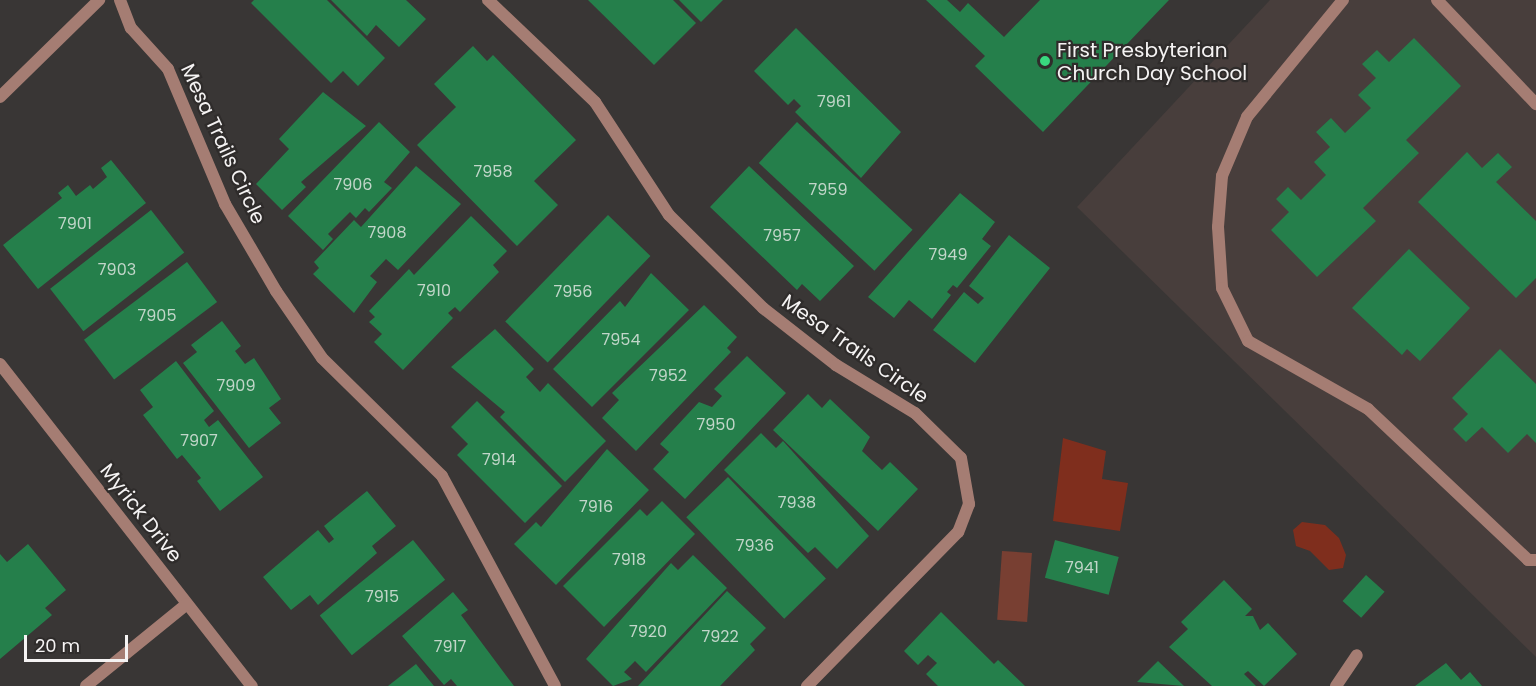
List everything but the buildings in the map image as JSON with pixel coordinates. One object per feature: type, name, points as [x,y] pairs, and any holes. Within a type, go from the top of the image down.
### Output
[{"type":"street","points":[[0,97],[99,0]]},
{"type":"street","name":"Mesa Trails Circle","points":[[120,0],[131,28],[168,69],[225,204],[276,291],[322,358],[442,476],[523,635],[555,686]]},
{"type":"street","name":"Mesa Trails Circle","points":[[488,0],[595,102],[669,215],[763,308],[836,365],[915,413],[960,458],[969,504],[958,532],[807,686]]},
{"type":"street","points":[[1343,0],[1247,117],[1222,176],[1218,227],[1222,288],[1248,341],[1368,409],[1528,560],[1536,560]]},
{"type":"street","points":[[1437,0],[1536,104]]},
{"type":"street","name":"Myrick Drive","points":[[0,364],[252,686]]},
{"type":"street","points":[[86,686],[187,604]]},
{"type":"street","points":[[1336,686],[1357,655]]},
{"type":"shaded area","points":[[1270,0],[1536,0],[1536,657],[1077,207]]},
{"type":"shaded area","points":[[1063,438],[1106,451],[1102,479],[1128,483],[1120,531],[1053,521]]},
{"type":"shaded area","points":[[1302,522],[1325,525],[1339,538],[1346,555],[1343,568],[1329,570],[1310,551],[1296,546],[1293,530]]},
{"type":"shaded area","points":[[1002,551],[1032,553],[1027,622],[997,620]]},
{"type":"place","name":"First Presbyterian Church Day School","points":[[1045,61]]}]
